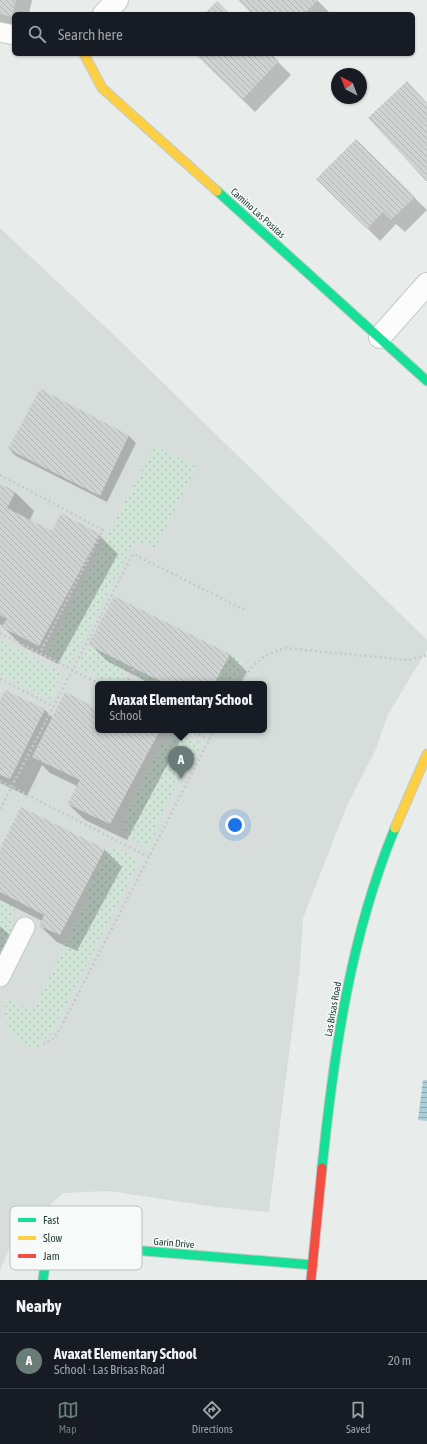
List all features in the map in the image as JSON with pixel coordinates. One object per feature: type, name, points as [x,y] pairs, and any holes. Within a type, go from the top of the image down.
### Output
[{"type":"street","points":[[106,12],[117,0]]},
{"type":"street","name":"Camino Las Positas","points":[[85,56],[102,88],[380,337],[427,381]]},
{"type":"street","points":[[380,337],[427,284]]},
{"type":"street","name":"Las Brisas Road","points":[[312,1280],[334,1075],[347,990],[366,909],[399,816],[427,754]]},
{"type":"street","name":"Garin Drive","points":[[142,1251],[313,1265]]},
{"type":"street","name":"Garin Drive","points":[[43,1280],[44,1270]]},
{"type":"lane","points":[[0,32],[12,35]]},
{"type":"lane","points":[[0,976],[25,927]]},
{"type":"path","points":[[0,475],[103,530],[40,653]]},
{"type":"path","points":[[0,809],[133,554],[247,611]]},
{"type":"path","points":[[0,633],[95,682]]},
{"type":"path","points":[[241,681],[259,661],[284,648],[408,660],[427,655]]},
{"type":"path","points":[[128,681],[134,668]]},
{"type":"path","points":[[0,679],[53,706]]},
{"type":"path","points":[[196,733],[209,740]]},
{"type":"path","points":[[43,1044],[54,1038],[61,1026],[212,733]]},
{"type":"path","points":[[0,781],[149,857]]},
{"type":"shaded area","points":[[0,228],[115,336],[427,640],[427,650],[388,714],[376,749],[346,808],[303,918],[300,967],[269,1212],[216,1207],[109,1191],[63,1193],[49,1206],[10,1206],[10,1247],[0,1271]]},
{"type":"green space","points":[[154,446],[197,467],[154,549],[139,541],[134,547],[132,546],[70,666],[47,653]]},
{"type":"green space","points":[[0,640],[62,673],[50,700],[0,674]]},
{"type":"green space","points":[[88,645],[129,667],[122,681],[106,681],[78,667]]},
{"type":"green space","points":[[230,654],[246,662],[233,681],[216,681]]},
{"type":"green space","points":[[139,670],[160,681],[134,681]]},
{"type":"green space","points":[[173,733],[181,733],[202,743],[192,762],[186,766],[156,824],[158,828],[148,848],[125,835],[125,817],[163,741],[168,743]]},
{"type":"green space","points":[[111,845],[140,860],[51,1034],[46,1038],[40,1039],[41,1047],[23,1043],[11,1033],[8,1026],[5,1009],[7,1000],[33,1010],[89,897],[85,894]]},
{"type":"green space","points":[[0,899],[15,907],[11,918],[14,925],[0,954]]},
{"type":"water","points":[[423,1080],[427,1080],[427,1121],[418,1120]]},
{"type":"building","points":[[0,0],[16,0],[12,17],[0,14]]},
{"type":"building","points":[[238,0],[318,0],[306,12],[250,12]]},
{"type":"building","points":[[217,1],[228,12],[206,12]]},
{"type":"building","points":[[197,56],[273,56],[279,61],[242,100]]},
{"type":"building","points":[[407,81],[427,103],[427,182],[368,118]]},
{"type":"building","points":[[356,139],[415,197],[391,220],[383,212],[367,229],[316,179]]},
{"type":"building","points":[[40,389],[129,435],[100,496],[8,449]]},
{"type":"building","points":[[0,484],[16,491],[7,508],[52,531],[61,513],[100,534],[39,646],[1,627],[7,619],[0,615]]},
{"type":"building","points":[[114,596],[230,654],[216,681],[160,681],[88,645]]},
{"type":"building","points":[[5,690],[45,709],[10,779],[0,775],[0,700]]},
{"type":"building","points":[[65,692],[95,707],[95,733],[158,733],[110,824],[67,804],[80,780],[32,757]]},
{"type":"building","points":[[21,807],[105,849],[60,935],[39,926],[44,915],[0,892],[0,849]]},
{"type":"traffic: fast","points":[[217,191],[427,381]]},
{"type":"traffic: fast","points":[[322,1168],[332,1081],[346,995],[355,953],[379,869],[395,828]]},
{"type":"traffic: fast","points":[[142,1251],[313,1265]]},
{"type":"traffic: fast","points":[[43,1280],[44,1270]]},
{"type":"traffic: slow","points":[[85,56],[102,88],[217,191]]},
{"type":"traffic: slow","points":[[395,828],[427,754]]},
{"type":"traffic: jam","points":[[311,1280],[322,1168]]},
{"type":"place","name":"Avaxat Elementary School","points":[[181,779]]}]
